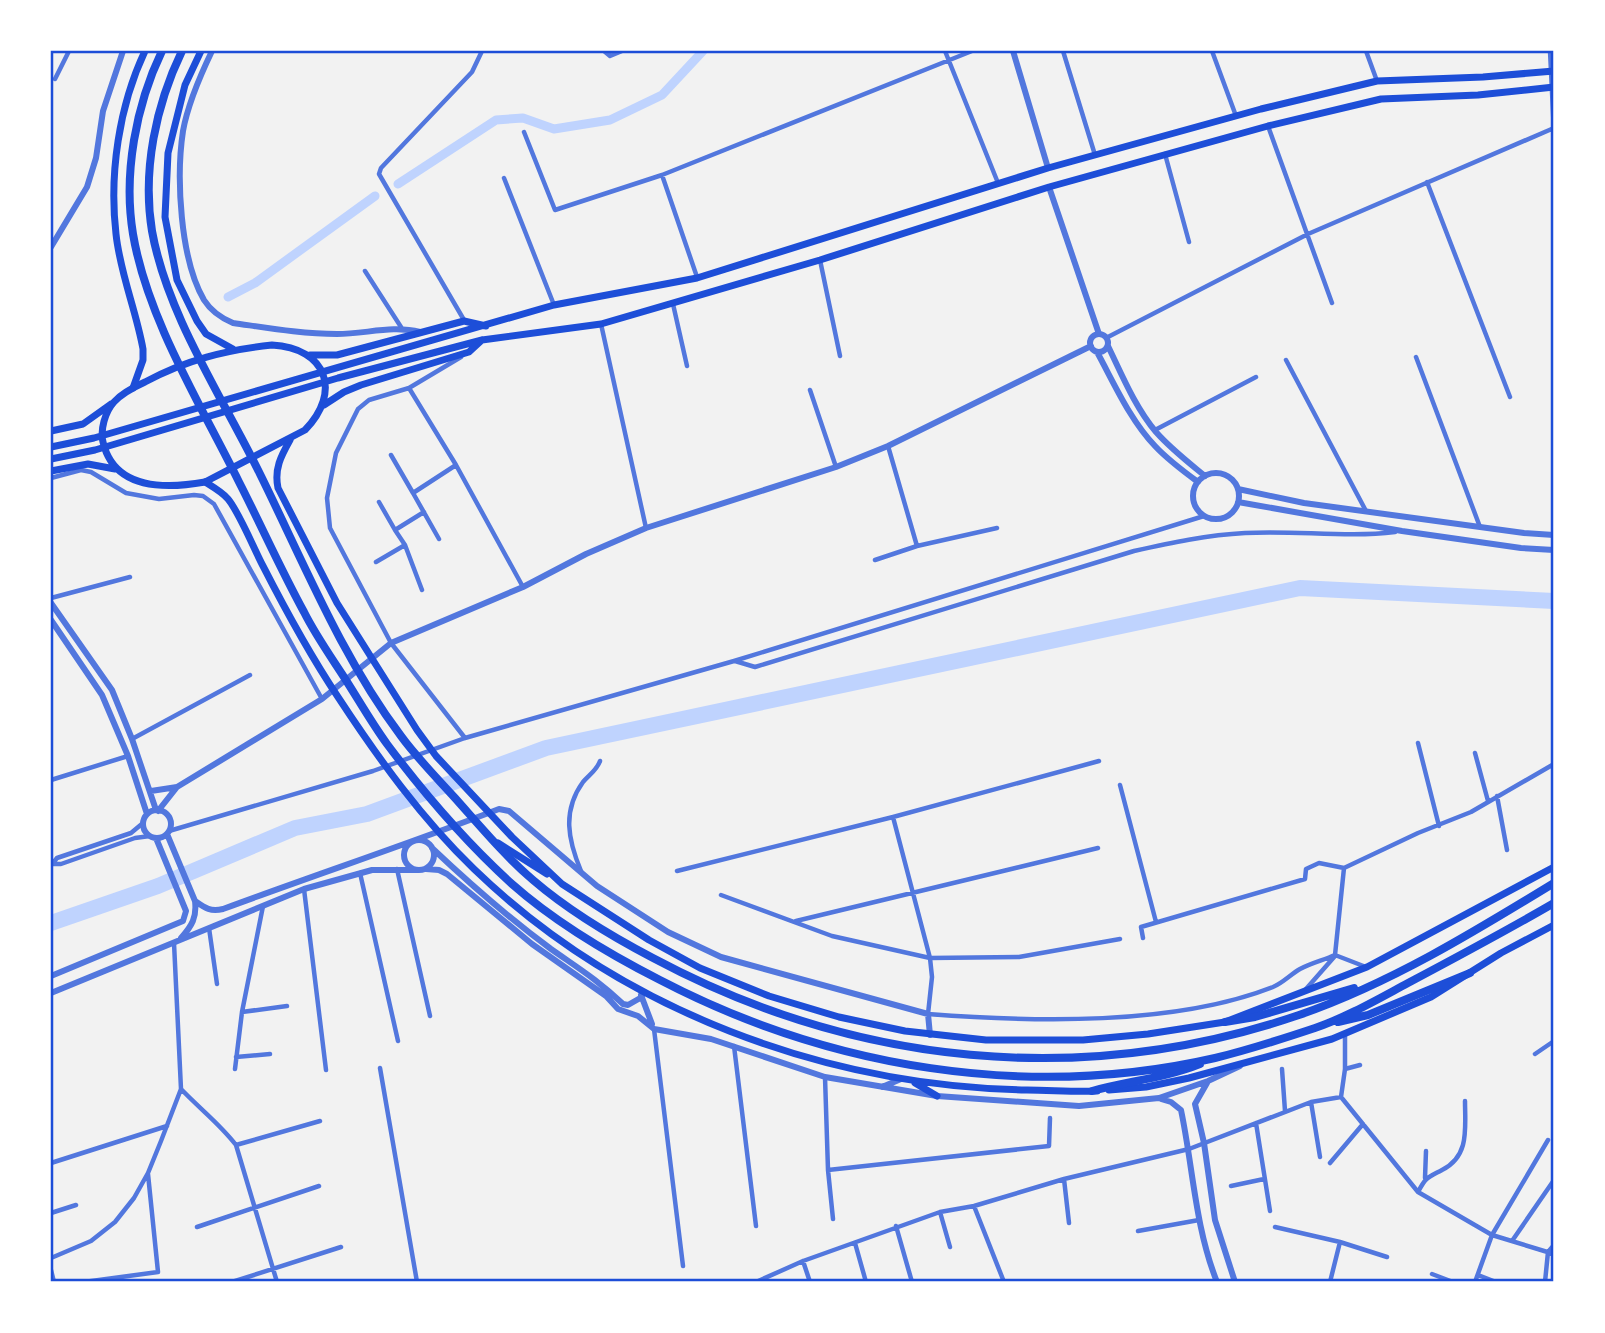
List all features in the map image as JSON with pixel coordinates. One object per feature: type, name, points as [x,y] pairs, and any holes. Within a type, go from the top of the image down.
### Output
[{"type":"highway","points":[[162,51],[150,75],[134,144],[131,188],[133,233],[167,338],[306,617],[342,674],[385,742],[466,836],[510,881],[558,920],[595,945],[694,998],[757,1025],[833,1049],[899,1064],[959,1072],[1028,1076],[1117,1073],[1216,1058]]},
{"type":"highway","points":[[182,51],[169,79],[152,147],[149,182],[152,229],[160,262],[187,331],[261,475],[323,610],[401,736],[483,829],[532,879],[604,931],[697,982],[763,1009],[836,1031],[929,1051],[1029,1059],[1107,1057],[1213,1040],[1301,1014],[1377,982],[1489,923],[1554,883]]},
{"type":"highway","points":[[1318,1027],[1380,998],[1554,903]]},
{"type":"highway","points":[[1091,1091],[1179,1072],[1318,1027],[1368,1015],[1470,973]]},
{"type":"highway","points":[[1225,1022],[1255,1017],[1324,995],[1377,982]]},
{"type":"main road","points":[[133,388],[143,360],[143,349],[116,235],[114,177],[124,111],[145,51]]},
{"type":"main road","points":[[201,51],[185,85],[168,153],[165,217],[177,280],[197,321],[206,334],[233,349]]},
{"type":"main road","points":[[51,447],[94,438],[554,305],[697,278],[1048,168],[1261,109],[1377,81],[1553,71]]},
{"type":"main road","points":[[51,459],[95,450],[338,378],[482,340],[601,324],[820,260],[1049,187],[1268,126],[1381,99],[1478,95],[1553,87]]},
{"type":"main road","points":[[1261,109],[1268,126]]},
{"type":"main road","points":[[310,355],[337,355],[464,321],[486,326]]},
{"type":"main road","points":[[51,471],[88,464],[118,470],[140,482],[152,484],[190,485],[205,482],[290,440],[315,420],[324,405],[344,392],[469,352],[482,340]]},
{"type":"main road","points":[[51,431],[83,424],[133,388],[168,370],[233,349],[286,346],[310,355],[322,372],[324,405]]},
{"type":"main road","points":[[112,404],[105,420],[102,440],[110,462],[118,470]]},
{"type":"main road","points":[[290,440],[275,475],[278,488],[337,603],[367,653],[436,756],[498,823],[562,884]]},
{"type":"main road","points":[[205,482],[229,500],[294,627],[338,698],[387,769],[450,842],[503,895],[549,933],[587,959],[691,1015],[751,1040],[829,1063],[901,1079],[974,1089],[1091,1091],[1146,1087],[1245,1064],[1345,1034],[1431,997],[1554,925]]},
{"type":"main road","points":[[494,840],[649,940],[700,968],[839,1017],[930,1035],[986,1040],[1083,1040],[1225,1022],[1367,967],[1554,867]]},
{"type":"main road","points":[[911,1081],[937,1096]]},
{"type":"street","points":[[55,79],[69,51]]},
{"type":"street","points":[[212,51],[188,110],[180,160],[181,207],[187,249],[194,278],[204,300],[221,318],[233,323],[314,334],[357,334],[401,327],[421,333]]},
{"type":"street","points":[[464,321],[379,174],[381,168],[472,72],[482,51]]},
{"type":"street","points":[[604,51],[610,56],[622,51]]},
{"type":"street","points":[[946,51],[998,183]]},
{"type":"street","points":[[524,132],[555,210],[662,175],[972,51]]},
{"type":"street","points":[[1013,51],[1048,168]]},
{"type":"street","points":[[1063,51],[1095,155]]},
{"type":"street","points":[[1212,51],[1236,116]]},
{"type":"street","points":[[1366,51],[1377,81]]},
{"type":"street","points":[[1550,51],[1554,134]]},
{"type":"street","points":[[51,247],[87,187],[119,52]]},
{"type":"street","points":[[1268,126],[1332,303]]},
{"type":"street","points":[[1106,338],[1308,234],[1554,128]]},
{"type":"street","points":[[1165,154],[1189,242]]},
{"type":"street","points":[[662,175],[697,278]]},
{"type":"street","points":[[505,178],[554,305]]},
{"type":"street","points":[[1427,182],[1510,397]]},
{"type":"street","points":[[1049,187],[1099,334],[1106,338],[1128,388],[1154,430],[1176,453],[1205,476]]},
{"type":"street","points":[[820,260],[840,356]]},
{"type":"street","points":[[365,271],[401,327]]},
{"type":"street","points":[[673,304],[687,366]]},
{"type":"street","points":[[601,324],[646,528]]},
{"type":"street","points":[[1091,346],[1092,338],[1099,334]]},
{"type":"street","points":[[1091,346],[1153,444],[1172,463],[1198,482]]},
{"type":"street","points":[[157,811],[177,787],[322,699],[391,643],[523,587],[586,554],[646,528],[836,467],[888,446],[1091,346]]},
{"type":"street","points":[[1097,352],[1108,346]]},
{"type":"street","points":[[465,738],[391,643],[330,528],[327,498],[336,453],[358,409],[369,400],[409,388],[469,352]]},
{"type":"street","points":[[1416,357],[1480,527]]},
{"type":"street","points":[[1286,360],[1367,511]]},
{"type":"street","points":[[1154,430],[1256,376]]},
{"type":"street","points":[[409,388],[456,465],[523,587]]},
{"type":"street","points":[[810,390],[836,467]]},
{"type":"street","points":[[888,446],[917,547]]},
{"type":"street","points":[[391,456],[439,539]]},
{"type":"street","points":[[413,493],[456,465]]},
{"type":"street","points":[[51,478],[81,470],[91,472],[126,493],[159,499],[203,496],[214,504],[322,699]]},
{"type":"street","points":[[52,864],[61,864],[135,838],[168,833],[373,771],[465,738],[734,661],[1204,516],[1221,519],[1235,510],[1238,502],[1238,489],[1234,482],[1221,474],[1205,476],[1198,482],[1194,489],[1194,504],[1204,516]]},
{"type":"street","points":[[1238,489],[1304,503],[1554,535]]},
{"type":"street","points":[[379,502],[405,545],[422,590]]},
{"type":"street","points":[[1238,502],[1402,531],[1521,548],[1554,550]]},
{"type":"street","points":[[395,530],[424,512]]},
{"type":"street","points":[[876,560],[996,528]]},
{"type":"street","points":[[734,661],[755,667],[1133,551],[1197,538],[1245,533],[1308,531],[1374,534],[1402,531]]},
{"type":"street","points":[[376,562],[405,545]]},
{"type":"street","points":[[130,577],[51,601],[112,690],[157,811]]},
{"type":"street","points":[[52,864],[57,858],[131,833],[147,814],[128,756],[102,695],[51,621],[61,617]]},
{"type":"street","points":[[132,739],[250,675]]},
{"type":"street","points":[[1418,743],[1439,825]]},
{"type":"street","points":[[1475,753],[1488,802]]},
{"type":"street","points":[[51,780],[128,756]]},
{"type":"street","points":[[583,874],[568,833],[568,820],[573,801],[600,761]]},
{"type":"street","points":[[677,871],[893,817],[1099,761]]},
{"type":"street","points":[[1143,937],[1140,927],[1305,878],[1306,869],[1319,863],[1344,868],[1488,802],[1554,764]]},
{"type":"street","points":[[1120,785],[1156,922]]},
{"type":"street","points":[[151,791],[177,787]]},
{"type":"street","points":[[1497,796],[1507,850]]},
{"type":"street","points":[[195,901],[207,909],[223,909],[355,860],[415,841],[499,808],[509,811],[597,886],[668,932],[721,957],[928,1014],[1000,1020],[1149,1014],[1214,1005],[1276,986],[1300,969],[1335,955],[1367,967]]},
{"type":"street","points":[[51,1258],[90,1241],[115,1222],[134,1198],[148,1173],[181,1089],[176,941],[195,918],[195,901],[168,833],[170,818],[166,813],[157,811],[147,814]]},
{"type":"street","points":[[893,817],[930,958],[930,1035]]},
{"type":"street","points":[[51,976],[175,926],[183,920],[186,911],[153,837],[145,832],[143,822]]},
{"type":"street","points":[[415,870],[407,864],[404,856],[407,847],[415,841],[425,841],[499,908],[596,979],[623,1004],[633,1004],[642,997]]},
{"type":"street","points":[[426,869],[434,857],[432,848]]},
{"type":"street","points":[[795,921],[1098,848]]},
{"type":"street","points":[[397,868],[430,1016]]},
{"type":"street","points":[[51,993],[304,889],[360,873],[397,868],[426,869],[447,874],[495,915],[606,996],[618,1009],[638,1016],[654,1029],[711,1039],[825,1077],[937,1096],[1079,1106],[1159,1098],[1208,1081],[1245,1064]]},
{"type":"street","points":[[1305,991],[1335,955],[1344,868]]},
{"type":"street","points":[[360,873],[398,1041]]},
{"type":"street","points":[[304,889],[326,1070]]},
{"type":"street","points":[[722,895],[832,936],[930,958],[1018,957],[1120,939]]},
{"type":"street","points":[[235,1069],[242,1012],[263,905]]},
{"type":"street","points":[[209,928],[217,984]]},
{"type":"street","points":[[639,988],[654,1029],[683,1266]]},
{"type":"street","points":[[242,1012],[287,1006]]},
{"type":"street","points":[[1340,1097],[1345,1069],[1345,1034]]},
{"type":"street","points":[[1535,1054],[1554,1041]]},
{"type":"street","points":[[734,1046],[756,1226]]},
{"type":"street","points":[[236,1057],[270,1054]]},
{"type":"street","points":[[1345,1069],[1360,1065]]},
{"type":"street","points":[[380,1068],[417,1282]]},
{"type":"street","points":[[1282,1069],[1285,1111]]},
{"type":"street","points":[[825,1077],[828,1170],[833,1219]]},
{"type":"street","points":[[880,1088],[901,1079]]},
{"type":"street","points":[[1208,1081],[1195,1104],[1216,1220],[1235,1282]]},
{"type":"street","points":[[181,1089],[236,1145],[277,1282]]},
{"type":"street","points":[[756,1282],[803,1261],[940,1212],[974,1206],[1064,1179],[1189,1149],[1311,1102],[1340,1097]]},
{"type":"street","points":[[1340,1097],[1418,1192],[1492,1235],[1551,1253]]},
{"type":"street","points":[[1159,1098],[1171,1102],[1181,1110],[1199,1220],[1217,1282]]},
{"type":"street","points":[[1425,1178],[1454,1163],[1465,1145],[1465,1101]]},
{"type":"street","points":[[1311,1102],[1320,1157]]},
{"type":"street","points":[[828,1170],[1049,1146],[1050,1118]]},
{"type":"street","points":[[236,1145],[320,1121]]},
{"type":"street","points":[[1255,1123],[1270,1211]]},
{"type":"street","points":[[1330,1163],[1363,1124]]},
{"type":"street","points":[[51,1163],[167,1126]]},
{"type":"street","points":[[1475,1282],[1492,1235],[1548,1140]]},
{"type":"street","points":[[1418,1192],[1425,1178],[1426,1151]]},
{"type":"street","points":[[84,1282],[158,1272],[148,1173]]},
{"type":"street","points":[[1064,1179],[1069,1223]]},
{"type":"street","points":[[1231,1186],[1264,1179]]},
{"type":"street","points":[[1512,1241],[1554,1180]]},
{"type":"street","points":[[197,1227],[319,1186]]},
{"type":"street","points":[[51,1213],[76,1205]]},
{"type":"street","points":[[974,1206],[1004,1282]]},
{"type":"street","points":[[940,1212],[950,1247]]},
{"type":"street","points":[[1138,1231],[1199,1220]]},
{"type":"street","points":[[896,1226],[912,1282]]},
{"type":"street","points":[[1275,1227],[1340,1242],[1387,1257]]},
{"type":"street","points":[[1330,1282],[1340,1242]]},
{"type":"street","points":[[855,1243],[866,1282]]},
{"type":"street","points":[[1545,1282],[1554,1245]]},
{"type":"street","points":[[232,1282],[341,1247]]},
{"type":"street","points":[[803,1261],[810,1282]]},
{"type":"street","points":[[51,1270],[54,1282]]},
{"type":"street","points":[[1432,1274],[1452,1282]]},
{"type":"street","points":[[1478,1275],[1496,1282]]},
{"type":"waterway","points":[[398,184],[496,120],[523,118],[554,129],[610,120],[662,95],[703,51]]},
{"type":"waterway","points":[[228,297],[255,283],[375,196]]},
{"type":"waterway","points":[[51,923],[158,886],[295,828],[367,814],[546,748],[1300,588],[1554,601]]}]
